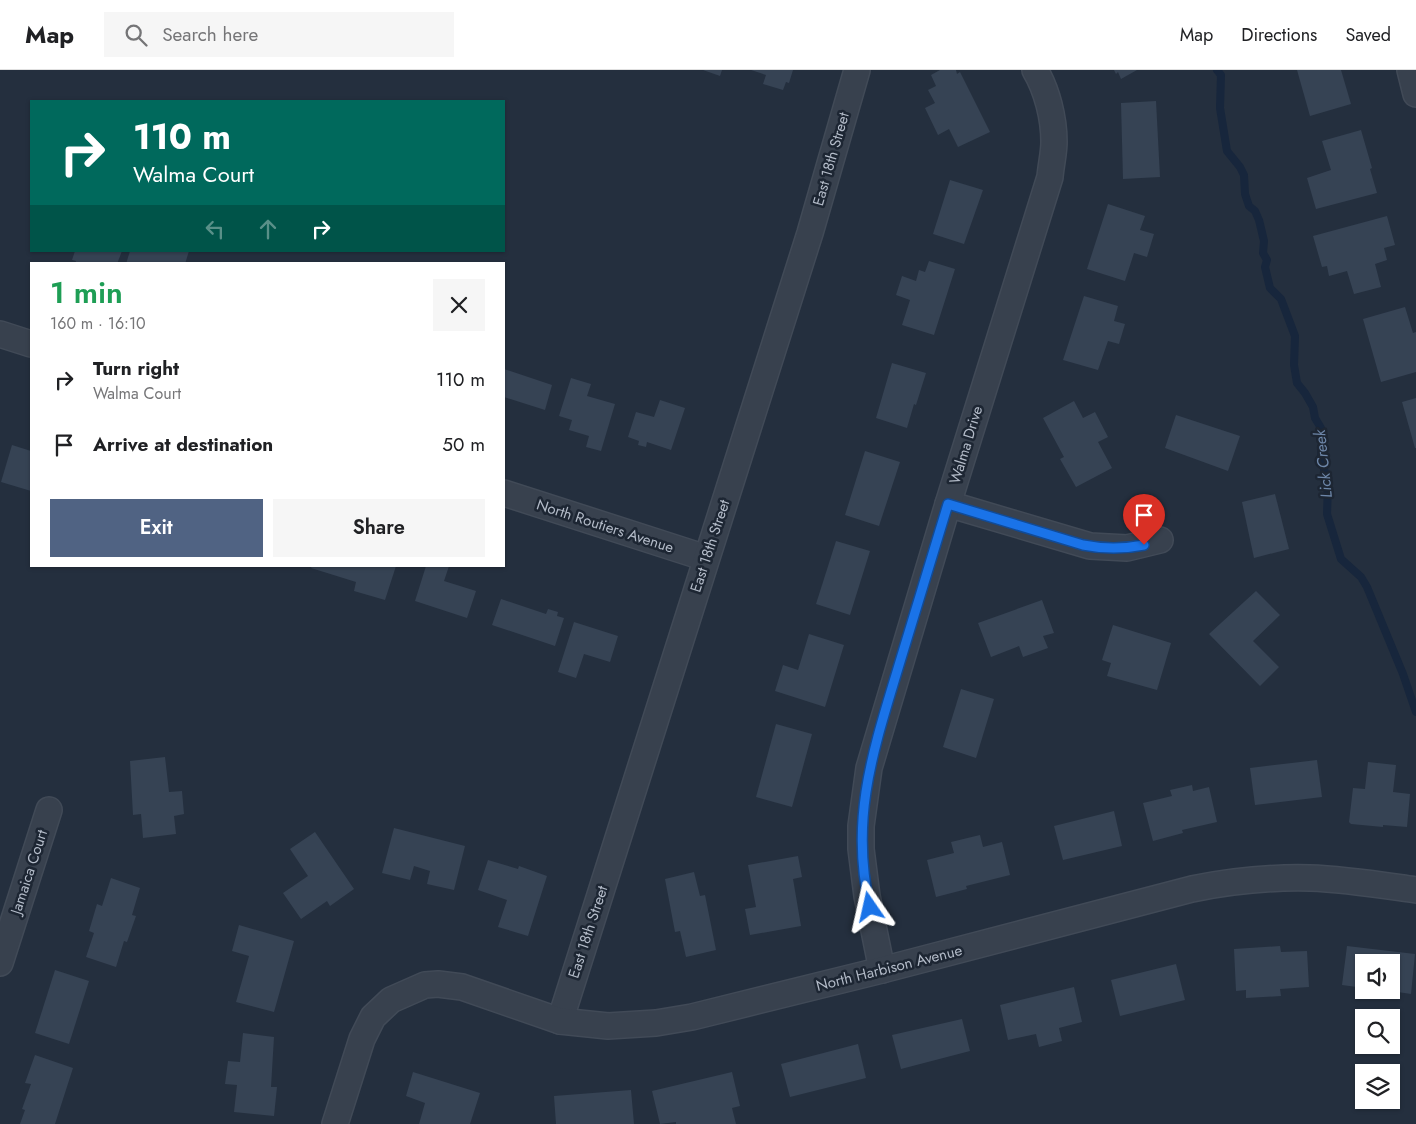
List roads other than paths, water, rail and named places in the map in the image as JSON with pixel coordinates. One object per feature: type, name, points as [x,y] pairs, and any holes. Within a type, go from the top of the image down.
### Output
[{"type":"street","name":"East 18th Street","points":[[560,1021],[810,233],[857,70]]},
{"type":"street","name":"Walma Drive","points":[[882,970],[863,872],[861,826],[863,803],[874,746],[1050,177],[1054,143],[1051,115],[1045,92],[1035,70]]},
{"type":"street","points":[[1410,70],[1416,94]]},
{"type":"street","points":[[0,334],[30,344]]},
{"type":"street","name":"North Routiers Avenue","points":[[505,493],[706,558]]},
{"type":"street","points":[[948,504],[1090,546],[1128,548],[1160,540]]},
{"type":"street","name":"Jamaica Court","points":[[0,963],[49,810]]},
{"type":"street","name":"North Harbison Avenue","points":[[335,1124],[362,1039],[373,1017],[391,1000],[425,985],[438,984],[462,987],[560,1021],[608,1026],[669,1022],[882,970],[1192,889],[1233,881],[1311,878],[1416,890]]},
{"type":"waterway","name":"Lick Creek","points":[[1217,70],[1221,75],[1220,108],[1227,151],[1244,175],[1245,194],[1249,206],[1255,211],[1259,220],[1264,241],[1263,253],[1267,260],[1265,267],[1270,288],[1281,299],[1295,336],[1294,365],[1297,383],[1313,407],[1315,418],[1321,428],[1321,457],[1328,485],[1327,514],[1341,559],[1361,577],[1367,587],[1403,674],[1416,712]]}]
